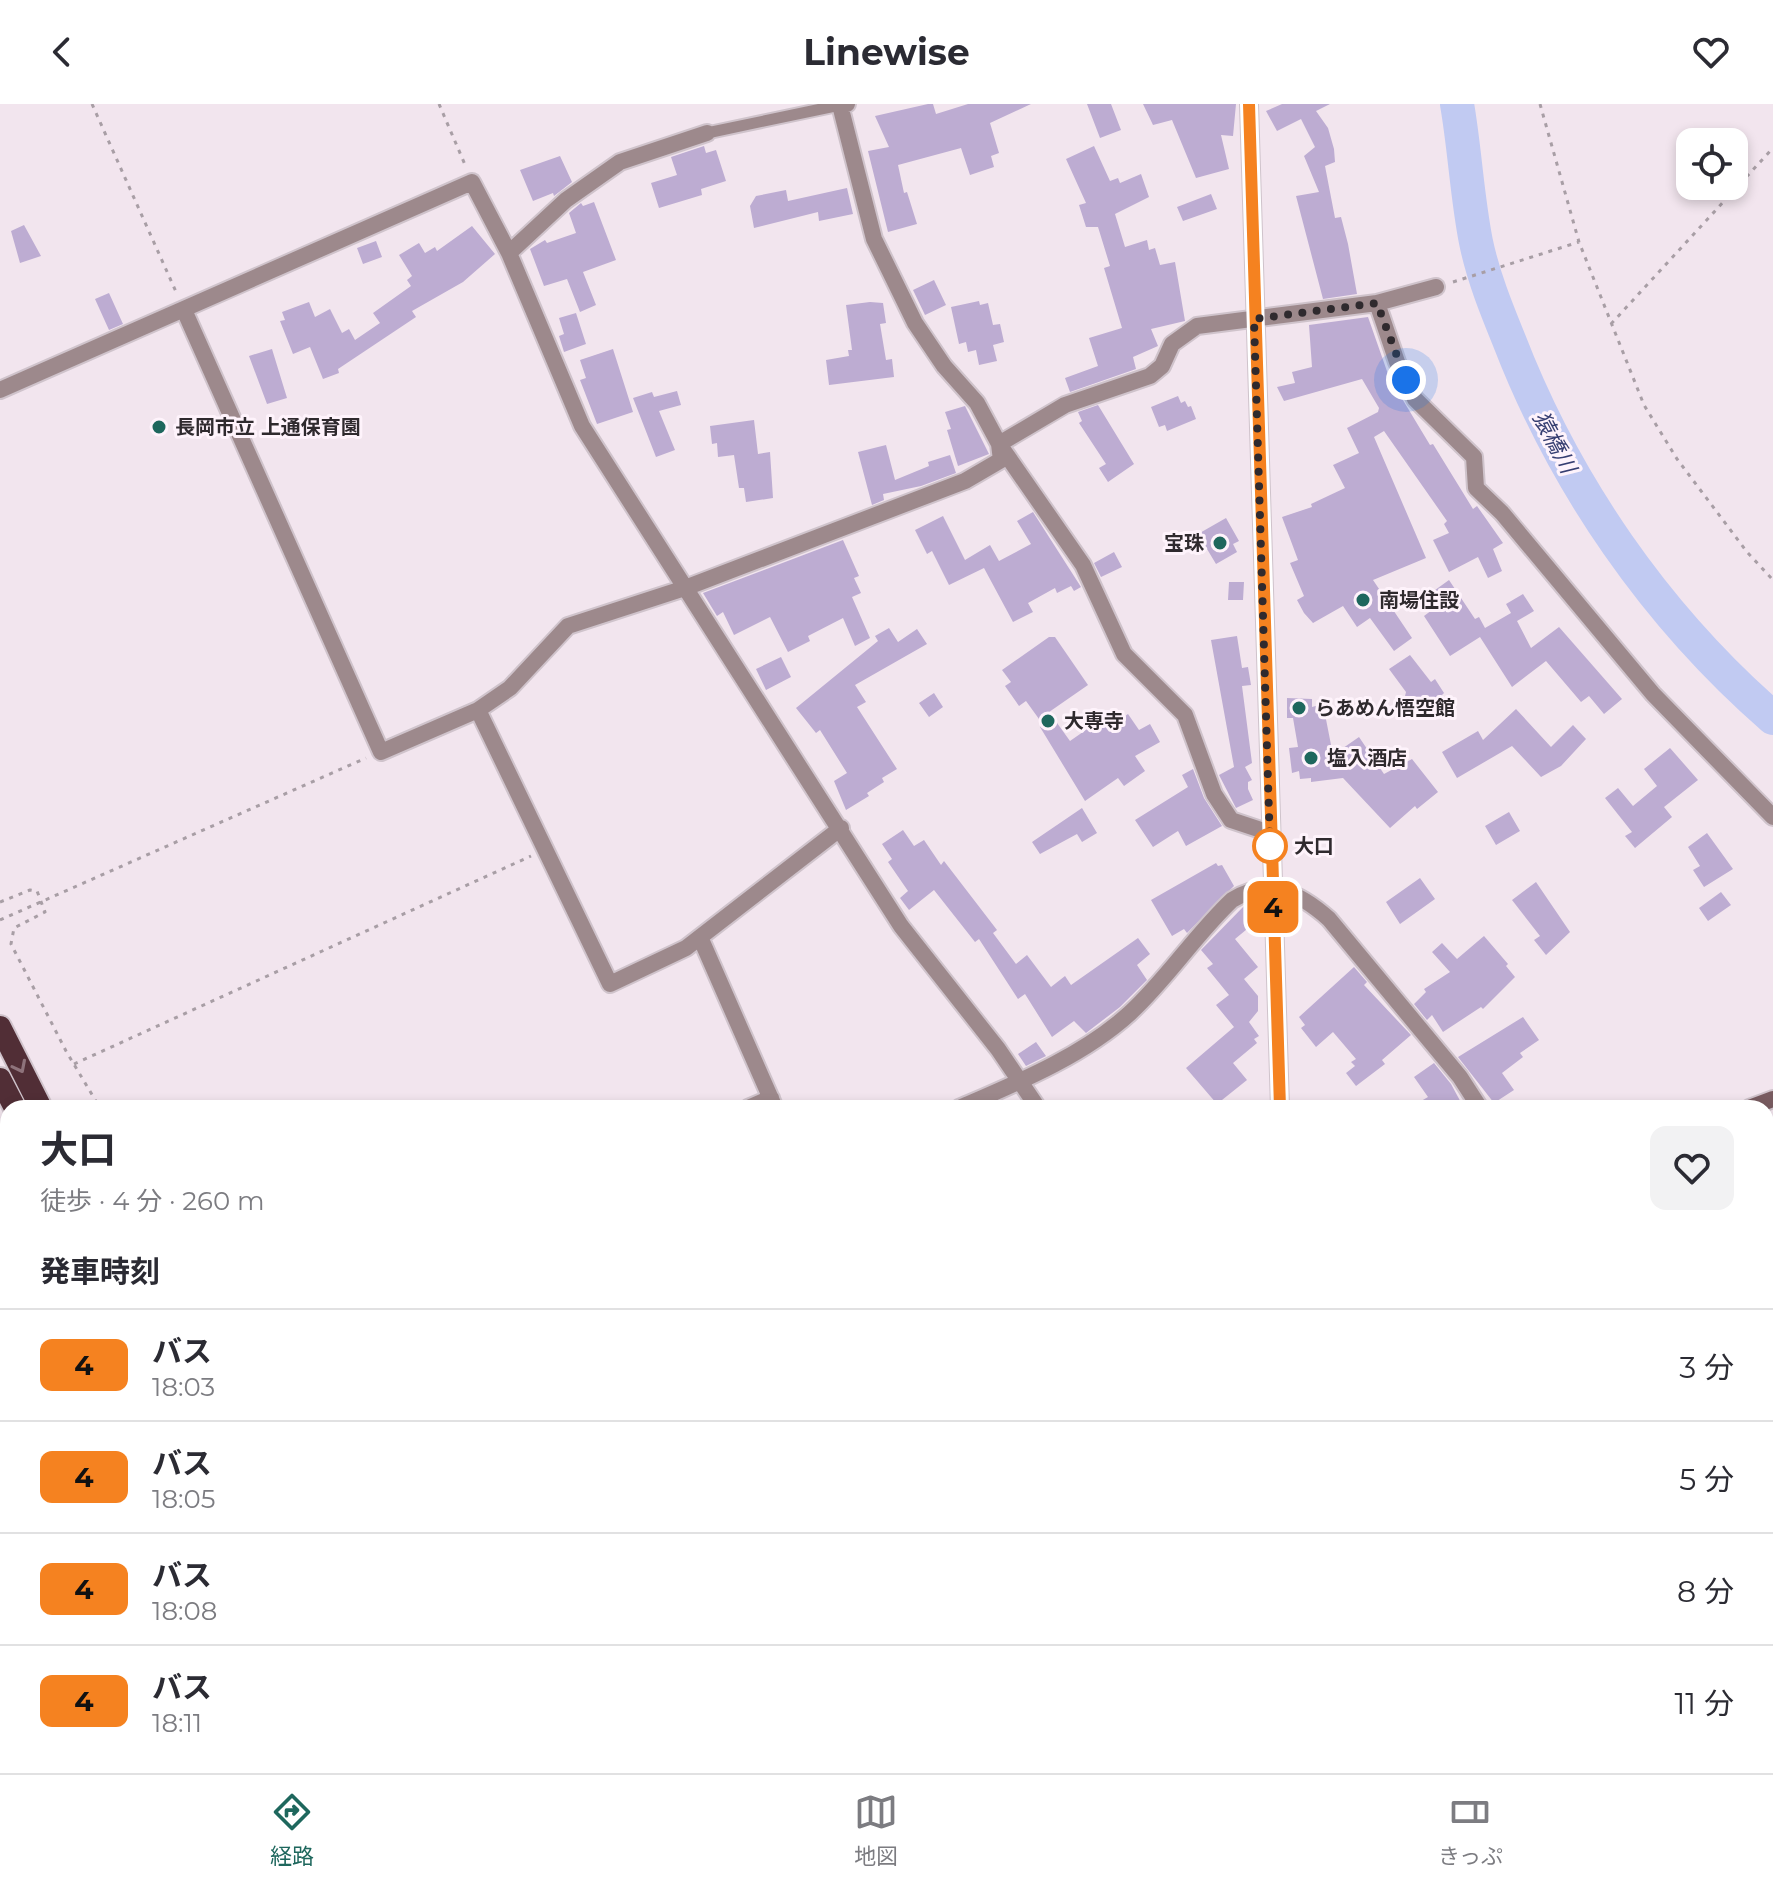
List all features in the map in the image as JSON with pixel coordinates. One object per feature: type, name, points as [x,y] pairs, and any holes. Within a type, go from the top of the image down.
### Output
[{"type":"highway","points":[[0,1027],[37,1100]]},
{"type":"highway","points":[[0,1079],[11,1100]]},
{"type":"main road","points":[[1249,104],[1280,1100]]},
{"type":"street","points":[[847,104],[840,105],[874,239],[915,323],[944,366],[977,403],[999,444],[1083,565],[1124,654],[1134,668],[1185,715],[1196,738],[1214,794],[1231,820],[1270,833]]},
{"type":"street","points":[[509,253],[566,200],[620,162],[707,133]]},
{"type":"street","points":[[0,390],[472,182],[509,253],[582,426],[901,926],[958,995],[1032,1100]]},
{"type":"street","points":[[999,444],[1065,405],[1150,376],[1162,366],[1172,344],[1197,326],[1377,303],[1436,287]]},
{"type":"street","points":[[1377,303],[1397,362],[1415,399],[1474,457],[1476,488],[1502,513],[1653,694],[1773,817]]},
{"type":"street","points":[[184,310],[381,752],[478,710],[510,688],[568,626],[685,588],[746,561],[797,546],[965,481],[1001,460],[999,444]]},
{"type":"street","points":[[478,710],[610,984],[686,948],[841,828]]},
{"type":"street","points":[[978,1100],[1020,1082],[1128,1015],[1232,900],[1248,889],[1272,888],[1309,901],[1329,919],[1460,1077],[1475,1100]]},
{"type":"street","points":[[700,937],[772,1100]]},
{"type":"lane","points":[[707,133],[840,105]]},
{"type":"path","points":[[92,104],[184,310]]},
{"type":"path","points":[[439,104],[472,182]]},
{"type":"path","points":[[1540,104],[1579,242],[1644,405],[1677,459],[1747,552],[1773,580]]},
{"type":"path","points":[[1611,324],[1773,148]]},
{"type":"path","points":[[1436,287],[1579,242]]},
{"type":"path","points":[[0,920],[381,752]]},
{"type":"path","points":[[74,1064],[546,849]]},
{"type":"path","points":[[0,902],[30,890],[37,891],[43,900],[45,912],[14,928],[10,936],[11,944],[95,1100]]},
{"type":"building","points":[[933,104],[936,114],[968,104],[1031,104],[990,123],[999,153],[991,156],[994,167],[970,175],[961,148],[898,165],[904,193],[907,192],[917,224],[888,232],[868,151],[889,147],[875,116]]},
{"type":"building","points":[[1087,104],[1111,104],[1121,130],[1100,138]]},
{"type":"building","points":[[1143,104],[1236,104],[1233,136],[1221,135],[1229,169],[1196,178],[1172,120],[1153,125]]},
{"type":"building","points":[[1282,104],[1330,104],[1316,111],[1328,128],[1334,149],[1335,162],[1325,166],[1335,218],[1341,217],[1348,244],[1357,294],[1323,299],[1296,196],[1319,192],[1304,156],[1315,147],[1301,119],[1277,131],[1266,111]]},
{"type":"building","points":[[704,146],[706,153],[716,150],[726,181],[701,189],[702,195],[659,208],[651,183],[677,175],[671,157]]},
{"type":"building","points":[[1094,146],[1110,181],[1118,178],[1120,183],[1141,174],[1149,197],[1115,214],[1125,247],[1147,240],[1149,250],[1155,248],[1160,265],[1175,262],[1185,321],[1151,329],[1158,346],[1133,357],[1136,369],[1070,392],[1065,378],[1098,366],[1089,338],[1122,328],[1104,268],[1110,266],[1098,227],[1086,227],[1079,205],[1086,203],[1066,159]]},
{"type":"building","points":[[560,156],[572,182],[554,196],[553,193],[533,201],[520,170]]},
{"type":"building","points":[[847,188],[853,214],[819,221],[818,212],[754,228],[750,206],[756,196],[786,190],[788,201]]},
{"type":"building","points":[[1211,194],[1217,209],[1183,221],[1177,207]]},
{"type":"building","points":[[594,202],[616,260],[583,272],[596,305],[580,312],[567,279],[544,286],[530,249],[545,240],[547,243],[576,233],[569,213],[581,203],[583,206]]},
{"type":"building","points":[[24,225],[41,256],[20,263],[11,231]]},
{"type":"building","points":[[472,226],[495,254],[463,282],[412,311],[416,317],[338,369],[339,373],[323,379],[310,347],[293,354],[280,321],[285,320],[282,312],[309,302],[315,317],[330,309],[342,333],[349,329],[355,340],[380,323],[373,313],[411,286],[407,280],[412,276],[399,255],[419,243],[425,253],[435,247],[437,251]]},
{"type":"building","points":[[376,241],[382,257],[363,264],[357,248]]},
{"type":"building","points":[[934,280],[946,305],[925,315],[913,290]]},
{"type":"building","points":[[109,293],[123,324],[109,330],[95,299]]},
{"type":"building","points":[[979,301],[980,305],[988,303],[993,325],[1000,324],[1004,342],[993,345],[997,361],[979,365],[976,350],[968,352],[966,342],[959,344],[951,307]]},
{"type":"building","points":[[883,303],[886,323],[880,324],[886,360],[892,359],[894,377],[829,385],[826,360],[849,356],[848,350],[852,350],[846,305]]},
{"type":"building","points":[[576,313],[586,344],[564,352],[559,336],[564,334],[559,318]]},
{"type":"building","points":[[1368,317],[1389,377],[1473,509],[1477,506],[1503,543],[1493,549],[1502,571],[1488,578],[1478,557],[1449,572],[1433,540],[1449,533],[1444,524],[1447,521],[1384,431],[1374,437],[1426,558],[1373,580],[1412,638],[1394,651],[1370,618],[1357,627],[1343,606],[1313,623],[1304,613],[1297,600],[1304,596],[1290,563],[1298,560],[1282,517],[1312,507],[1311,504],[1345,488],[1333,465],[1359,453],[1347,428],[1378,412],[1379,408],[1362,379],[1284,401],[1277,387],[1295,383],[1292,372],[1312,367],[1309,325]]},
{"type":"building","points":[[272,349],[287,398],[267,404],[249,356]]},
{"type":"building","points":[[613,349],[633,412],[597,424],[580,380],[586,378],[580,360]]},
{"type":"building","points":[[677,391],[681,405],[659,411],[675,450],[656,457],[633,398],[652,392],[654,397]]},
{"type":"building","points":[[1178,396],[1181,403],[1185,401],[1188,407],[1191,406],[1196,419],[1167,431],[1165,425],[1159,427],[1151,407]]},
{"type":"building","points":[[1098,405],[1134,464],[1108,482],[1099,468],[1106,464],[1079,423],[1082,421],[1078,412]]},
{"type":"building","points":[[965,406],[989,454],[958,466],[945,412]]},
{"type":"building","points":[[754,420],[758,454],[770,452],[773,498],[746,502],[744,488],[739,488],[734,455],[718,457],[717,443],[712,444],[710,426]]},
{"type":"building","points":[[886,445],[895,480],[929,466],[928,462],[950,455],[956,473],[921,486],[883,494],[884,500],[872,505],[858,452]]},
{"type":"building","points":[[1033,512],[1081,587],[1074,591],[1071,586],[1057,593],[1055,588],[1028,603],[1033,612],[1013,622],[984,568],[949,585],[932,551],[927,554],[915,530],[943,516],[965,560],[990,545],[999,561],[1031,544],[1017,521]]},
{"type":"building","name":"宝珠","points":[[1226,518],[1239,541],[1233,544],[1237,552],[1216,564],[1198,534]]},
{"type":"building","points":[[843,540],[859,576],[854,578],[861,593],[852,597],[870,638],[855,646],[843,618],[808,636],[810,641],[788,652],[770,617],[734,635],[723,612],[717,616],[703,593]]},
{"type":"building","points":[[1114,552],[1122,567],[1101,577],[1094,563]]},
{"type":"building","points":[[1449,580],[1475,619],[1479,617],[1485,628],[1511,613],[1506,604],[1523,594],[1534,611],[1517,621],[1531,648],[1559,627],[1622,699],[1604,714],[1589,696],[1581,702],[1546,661],[1512,687],[1480,637],[1450,656],[1424,616],[1432,610],[1424,598]]},
{"type":"building","points":[[1229,582],[1244,582],[1243,600],[1228,600]]},
{"type":"building","points":[[889,628],[898,642],[917,629],[927,644],[855,685],[866,702],[857,707],[897,769],[882,778],[884,782],[867,793],[869,796],[846,810],[834,781],[847,773],[820,730],[816,733],[796,708],[878,641],[875,636]]},
{"type":"building","points":[[1237,636],[1242,668],[1248,667],[1251,685],[1242,686],[1252,763],[1245,767],[1252,780],[1248,782],[1248,789],[1253,800],[1236,808],[1219,775],[1234,767],[1211,640]]},
{"type":"building","points":[[1049,637],[1055,637],[1088,685],[1039,719],[1026,701],[1019,706],[1005,686],[1011,682],[1002,670]]},
{"type":"building","points":[[1410,655],[1431,682],[1435,679],[1444,693],[1444,699],[1416,718],[1404,700],[1406,692],[1389,669]]},
{"type":"building","points":[[781,657],[791,677],[766,690],[756,669]]},
{"type":"building","points":[[934,693],[943,707],[929,717],[919,703]]},
{"type":"building","points":[[1287,698],[1312,699],[1312,707],[1323,704],[1333,755],[1359,737],[1384,774],[1412,759],[1438,792],[1417,809],[1415,806],[1390,828],[1343,778],[1311,782],[1311,778],[1300,779],[1299,771],[1292,773],[1289,748],[1298,747],[1293,718],[1287,718]]},
{"type":"building","points":[[1516,709],[1551,747],[1573,725],[1586,739],[1561,766],[1541,777],[1512,746],[1457,778],[1442,752],[1478,731],[1483,740]]},
{"type":"building","points":[[1128,714],[1139,730],[1150,724],[1160,742],[1135,756],[1145,771],[1124,786],[1118,778],[1085,801],[1040,727],[1052,716],[1070,741],[1103,718],[1109,727]]},
{"type":"building","points":[[1670,748],[1698,780],[1664,807],[1672,817],[1635,848],[1625,836],[1632,832],[1605,798],[1618,788],[1633,806],[1657,786],[1644,769]]},
{"type":"building","points":[[1193,769],[1204,798],[1222,826],[1186,846],[1178,831],[1153,847],[1135,820],[1188,787],[1182,775]]},
{"type":"building","points":[[1082,808],[1097,833],[1082,842],[1077,834],[1040,854],[1032,842]]},
{"type":"building","points":[[1509,812],[1520,831],[1496,845],[1485,826]]},
{"type":"building","points":[[903,830],[914,846],[924,840],[941,865],[944,861],[997,930],[993,933],[1016,964],[1027,955],[1051,987],[1065,976],[1071,985],[1138,938],[1150,954],[1137,965],[1147,980],[1120,1007],[1086,1033],[1074,1021],[1052,1037],[1025,994],[1018,999],[979,939],[975,942],[934,890],[909,910],[900,898],[908,891],[888,862],[892,859],[882,844]]},
{"type":"building","points":[[1707,833],[1733,869],[1704,887],[1693,870],[1700,866],[1688,847]]},
{"type":"building","points":[[1216,863],[1222,865],[1234,886],[1187,933],[1184,929],[1172,936],[1151,900]]},
{"type":"building","points":[[1420,878],[1435,899],[1400,924],[1386,902]]},
{"type":"building","points":[[1536,882],[1570,932],[1546,955],[1534,940],[1540,936],[1512,900]]},
{"type":"building","points":[[1721,892],[1731,905],[1708,921],[1699,908]]},
{"type":"building","points":[[1245,905],[1258,920],[1235,939],[1258,967],[1244,979],[1258,996],[1258,1011],[1249,1022],[1259,1036],[1254,1039],[1257,1043],[1233,1063],[1247,1080],[1222,1100],[1214,1100],[1186,1068],[1234,1027],[1216,1005],[1229,995],[1207,968],[1213,964],[1201,950]]},
{"type":"building","points":[[1484,936],[1515,977],[1483,1009],[1481,1007],[1443,1032],[1432,1015],[1427,1020],[1414,1004],[1426,992],[1424,989],[1450,972],[1432,952],[1442,943],[1457,959]]},
{"type":"building","points":[[1354,967],[1367,982],[1364,985],[1411,1035],[1382,1060],[1385,1064],[1356,1086],[1346,1073],[1355,1066],[1351,1062],[1356,1059],[1333,1032],[1316,1047],[1301,1028],[1305,1025],[1299,1017]]},
{"type":"building","points":[[1523,1017],[1539,1040],[1520,1053],[1523,1057],[1502,1073],[1514,1090],[1499,1100],[1492,1100],[1458,1057]]},
{"type":"building","points":[[1036,1042],[1046,1056],[1026,1066],[1018,1054]]},
{"type":"building","points":[[1434,1063],[1460,1100],[1423,1100],[1428,1097],[1414,1077]]},
{"type":"waterway","name":"猿橋川","points":[[1457,104],[1473,225],[1482,267],[1509,340],[1557,446],[1618,545],[1653,592],[1690,636],[1773,718]]},
{"type":"bus line","name":"4","points":[[1249,104],[1280,1100]]},
{"type":"place","name":"長岡市立 上通保育園","points":[[159,427]]},
{"type":"place","name":"宝珠","points":[[1220,543]]},
{"type":"place","name":"南場住設","points":[[1363,600]]},
{"type":"place","name":"らあめん悟空館","points":[[1299,708]]},
{"type":"place","name":"大専寺","points":[[1048,721]]},
{"type":"place","name":"塩入酒店","points":[[1311,758]]},
{"type":"place","name":"大口","points":[[1270,846]]},
{"type":"route","points":[[1270,846],[1254,319],[1377,303],[1406,380]]}]
